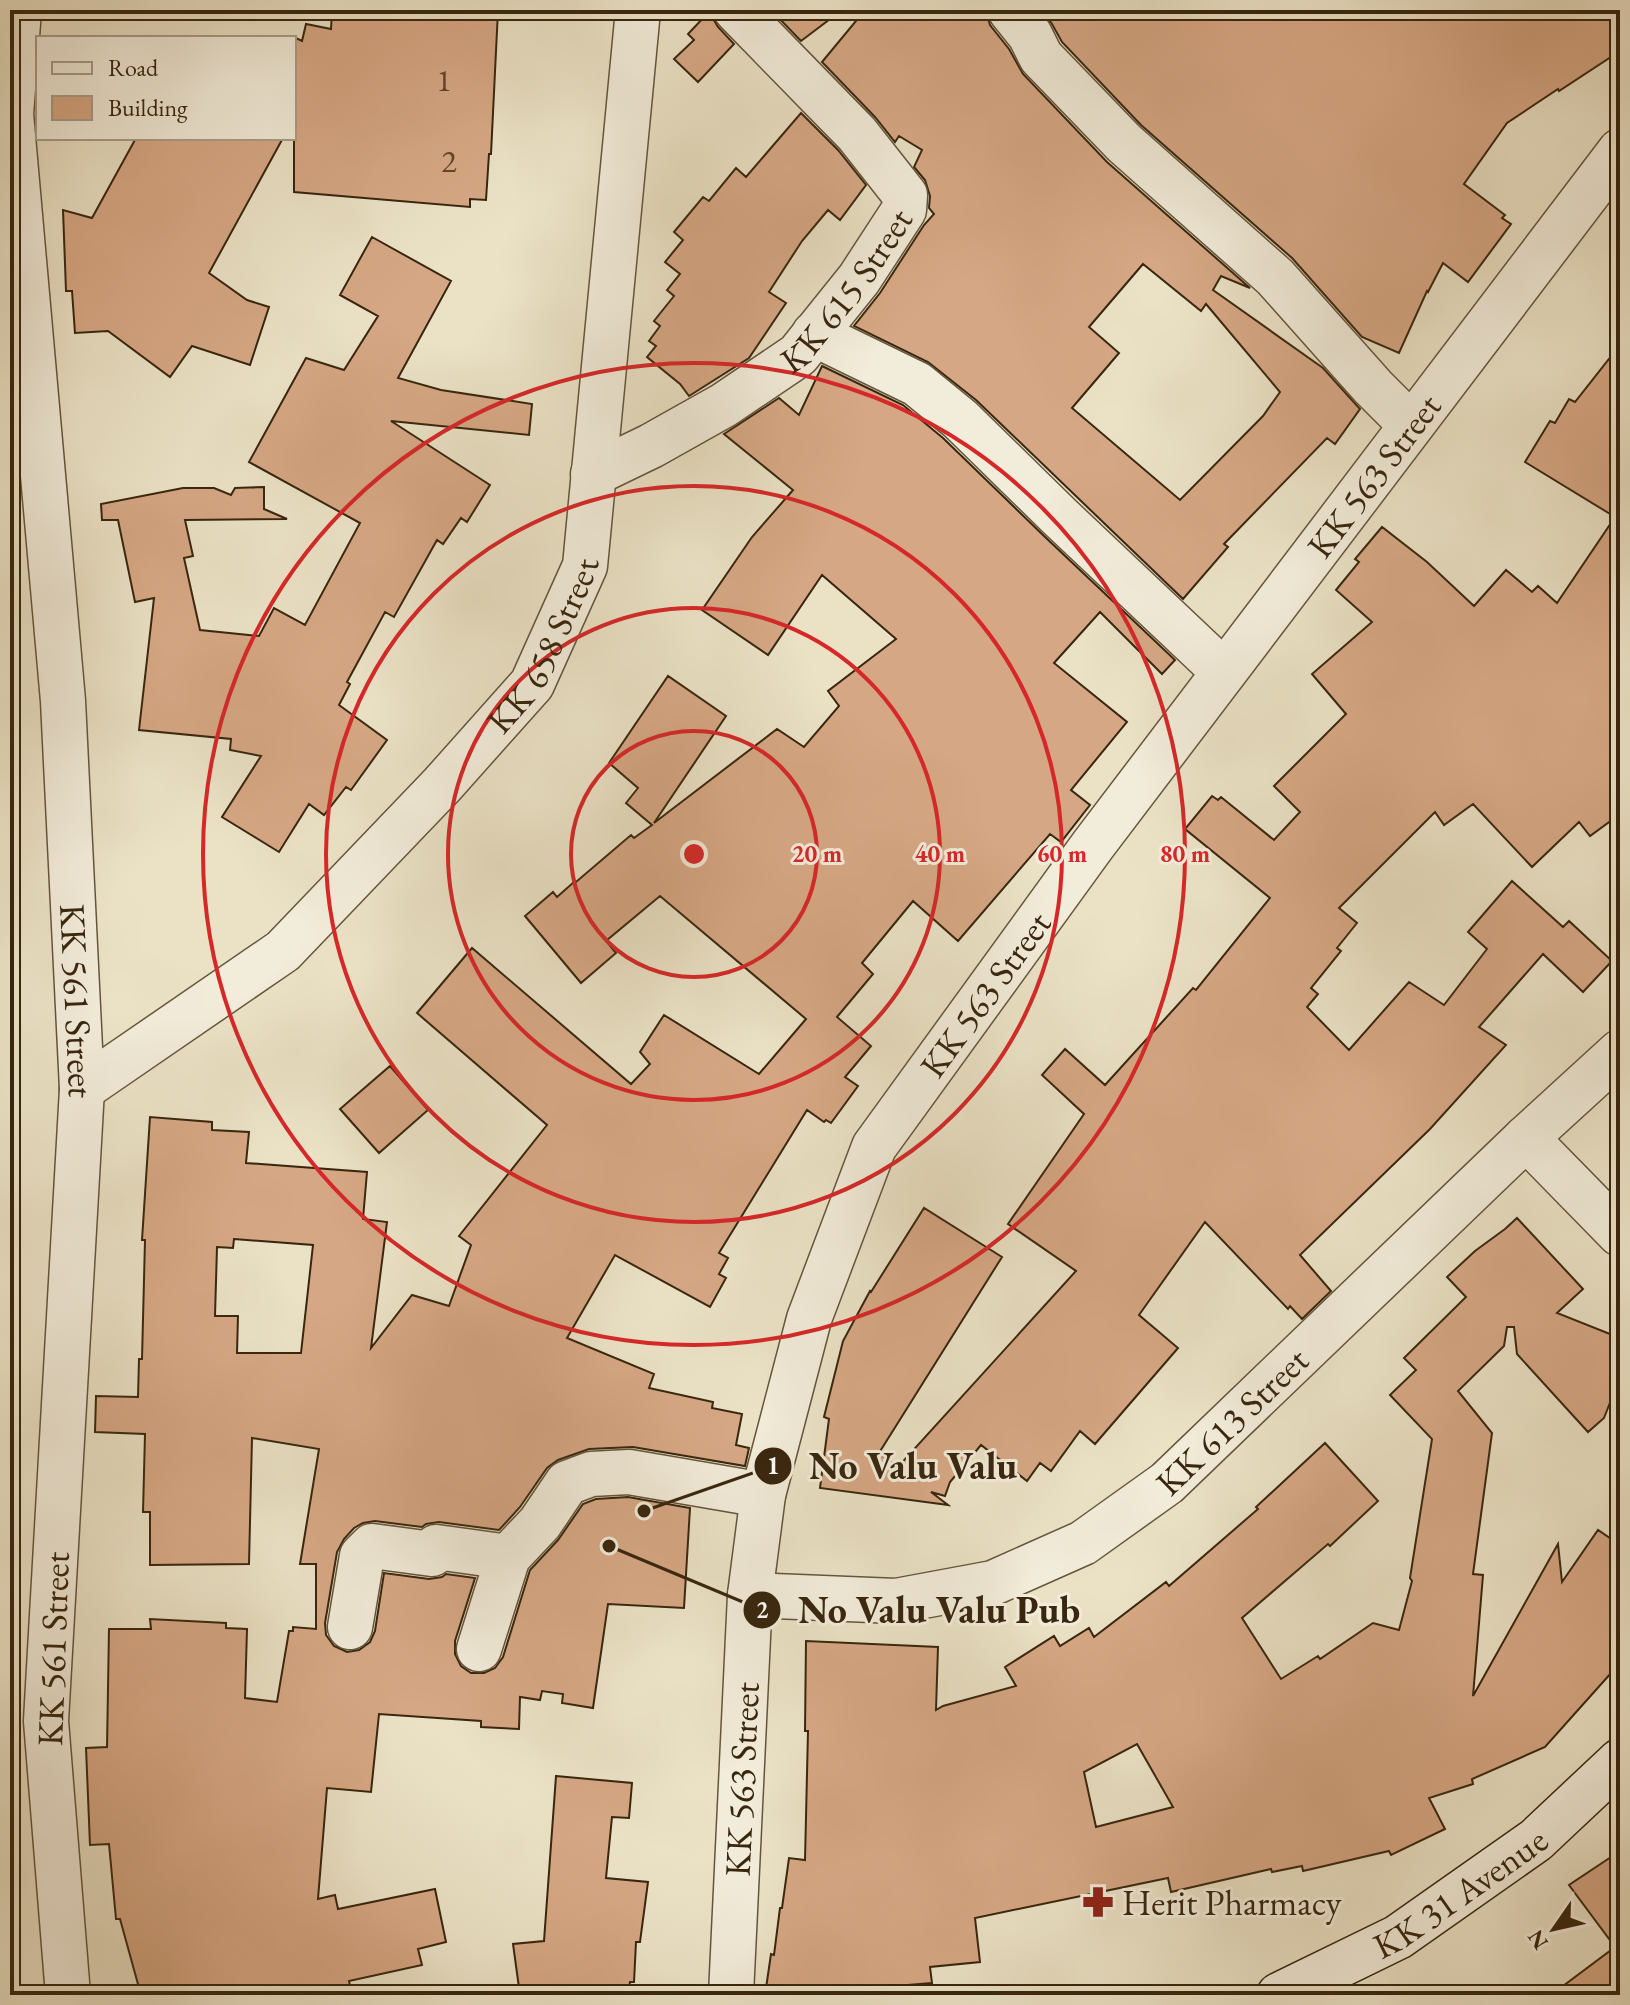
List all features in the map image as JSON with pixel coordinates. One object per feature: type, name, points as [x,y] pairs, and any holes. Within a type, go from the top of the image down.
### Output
[{"type":"street","name":"KK 561 Street","points":[[19,10],[11,114],[63,701],[82,1089],[46,1721],[68,1995]]},
{"type":"street","name":"KK 658 Street","points":[[82,1089],[283,951],[442,785],[532,684],[585,566],[638,10]]},
{"type":"street","name":"KK 615 Street","points":[[593,474],[724,405],[798,355],[859,279],[904,210],[905,195],[857,134],[736,10]]},
{"type":"street","points":[[1010,10],[1051,68],[1124,143],[1275,277],[1411,425]]},
{"type":"street","name":"KK 563 Street","points":[[731,1995],[750,1595],[763,1495],[809,1319],[874,1147],[1093,845],[1620,151]]},
{"type":"street","points":[[814,334],[917,384],[960,419],[1224,672]]},
{"type":"street","name":"KK 613 Street","points":[[750,1595],[896,1601],[993,1583],[1083,1543],[1167,1483],[1526,1138],[1620,1052]]},
{"type":"street","points":[[1526,1138],[1620,1234]]},
{"type":"street","points":[[479,1649],[508,1557],[540,1523],[567,1483],[591,1474],[629,1472],[763,1495]]},
{"type":"street","points":[[350,1627],[362,1556],[372,1546],[432,1554],[436,1547],[508,1557]]},
{"type":"street","name":"KK 31 Avenue","points":[[1279,1995],[1398,1937],[1536,1840],[1620,1761]]},
{"type":"building","points":[[332,10],[498,10],[486,200],[470,199],[470,207],[294,192],[296,38],[302,41],[306,24],[331,29]]},
{"type":"building","points":[[703,10],[712,10],[718,27],[734,44],[698,82],[674,59],[694,40],[688,34],[707,14]]},
{"type":"building","points":[[771,10],[842,10],[801,41]]},
{"type":"building","points":[[865,10],[986,10],[990,25],[1023,74],[1107,162],[1250,288],[1221,276],[1213,290],[1323,368],[1360,409],[1335,444],[1327,438],[1224,544],[1228,547],[1183,599],[976,400],[928,362],[854,326],[934,214],[929,208],[930,196],[925,180],[914,167],[922,150],[899,136],[895,142],[822,62]],"holes":[[[1143,264],[1201,311],[1206,304],[1280,392],[1263,416],[1180,500],[1072,408],[1119,353],[1089,327]]]},
{"type":"building","points":[[1042,10],[1620,10],[1620,51],[1507,123],[1464,184],[1505,215],[1502,218],[1511,224],[1468,282],[1443,263],[1399,353],[1362,337],[1292,258],[1141,125],[1062,42]]},
{"type":"building","points":[[801,113],[838,150],[866,185],[840,220],[828,210],[802,241],[769,292],[786,303],[749,358],[689,396],[680,384],[647,357],[656,346],[649,341],[660,326],[654,321],[674,296],[667,290],[680,274],[665,262],[683,240],[674,232],[703,197],[709,201],[736,168],[746,177]]},
{"type":"building","points":[[135,140],[282,140],[209,273],[247,300],[269,307],[250,365],[192,346],[170,377],[108,331],[75,333],[72,291],[66,291],[63,210],[92,218]]},
{"type":"building","points":[[372,237],[451,281],[398,378],[441,390],[532,404],[529,435],[391,421],[490,485],[467,522],[461,518],[443,544],[437,540],[394,617],[385,612],[347,682],[350,684],[339,705],[387,740],[351,790],[346,787],[324,815],[309,804],[279,852],[222,817],[261,756],[230,750],[231,739],[139,730],[154,598],[135,602],[118,520],[102,520],[101,504],[183,488],[214,488],[231,495],[235,488],[264,487],[264,509],[287,519],[185,520],[193,556],[184,558],[200,630],[259,636],[274,608],[305,625],[360,523],[249,462],[306,358],[344,370],[378,316],[340,295]]},
{"type":"building","points":[[1620,345],[1620,814],[1590,836],[1579,822],[1532,867],[1473,804],[1444,825],[1435,812],[1339,908],[1357,923],[1337,948],[1341,951],[1311,988],[1318,994],[1307,1007],[1349,1050],[1409,982],[1444,1005],[1487,949],[1468,932],[1512,881],[1563,927],[1569,921],[1612,961],[1583,992],[1543,954],[1479,1027],[1506,1045],[1430,1129],[1300,1255],[1331,1291],[1302,1319],[1290,1306],[1288,1309],[1205,1222],[1139,1315],[1178,1348],[1095,1444],[1080,1431],[1051,1471],[1040,1463],[1027,1481],[981,1445],[950,1482],[945,1496],[931,1492],[948,1505],[820,1488],[829,1419],[824,1417],[843,1341],[870,1291],[924,1208],[1002,1257],[879,1453],[898,1467],[1076,1271],[1008,1224],[1084,1114],[1042,1075],[1065,1049],[1105,1085],[1193,988],[1196,990],[1270,898],[1185,829],[1212,796],[1218,800],[1221,797],[1274,840],[1300,812],[1274,786],[1346,714],[1312,674],[1372,622],[1336,590],[1359,562],[1355,559],[1382,527],[1427,562],[1474,606],[1506,570],[1532,592],[1538,586],[1557,603],[1615,517],[1525,462],[1550,421],[1555,423],[1569,399],[1575,402]]},
{"type":"building","points":[[822,366],[903,405],[943,438],[1175,660],[1162,674],[1100,612],[1054,663],[1127,722],[1071,790],[1090,805],[1061,842],[1050,834],[958,941],[913,901],[862,963],[873,974],[837,1017],[871,1046],[845,1077],[858,1086],[831,1123],[824,1122],[807,1110],[719,1253],[728,1258],[719,1274],[726,1278],[710,1307],[615,1255],[567,1338],[654,1374],[649,1388],[713,1402],[712,1408],[742,1414],[736,1445],[749,1448],[745,1466],[633,1447],[589,1449],[558,1460],[547,1468],[520,1507],[499,1530],[439,1522],[422,1527],[375,1521],[354,1528],[344,1539],[337,1552],[325,1623],[326,1635],[334,1646],[347,1652],[359,1650],[370,1642],[375,1631],[384,1573],[429,1579],[446,1574],[475,1578],[455,1641],[455,1654],[461,1666],[471,1673],[484,1673],[495,1668],[503,1657],[530,1570],[558,1540],[583,1504],[596,1499],[628,1497],[690,1508],[684,1608],[608,1604],[593,1708],[562,1703],[563,1694],[542,1691],[540,1700],[520,1697],[519,1729],[481,1727],[481,1721],[379,1714],[371,1792],[327,1788],[318,1899],[335,1895],[338,1909],[435,1889],[446,1942],[418,1949],[422,1965],[349,1981],[352,1995],[141,1995],[120,1919],[116,1919],[109,1844],[90,1845],[86,1748],[107,1747],[109,1629],[151,1629],[150,1619],[226,1623],[226,1628],[247,1629],[245,1698],[277,1702],[289,1631],[293,1631],[293,1627],[316,1629],[316,1564],[300,1564],[319,1449],[252,1438],[249,1564],[150,1565],[150,1512],[143,1512],[145,1434],[95,1432],[96,1396],[138,1397],[139,1359],[142,1359],[145,1240],[142,1240],[150,1117],[212,1122],[212,1130],[249,1132],[246,1163],[367,1172],[363,1219],[387,1222],[371,1348],[412,1295],[449,1306],[471,1245],[459,1236],[547,1125],[417,1013],[472,948],[631,1084],[650,1064],[640,1052],[664,1015],[759,1074],[806,1019],[660,896],[606,941],[616,953],[581,983],[525,916],[553,892],[557,897],[631,835],[634,838],[652,825],[626,803],[638,788],[609,763],[668,676],[726,716],[654,823],[777,729],[804,747],[839,706],[828,691],[896,639],[822,575],[768,655],[702,610],[752,537],[793,490],[724,434],[779,398],[799,415]],"holes":[[[234,1239],[313,1245],[301,1353],[237,1353],[238,1316],[215,1316],[217,1247],[233,1248]]]},
{"type":"building","points":[[390,1066],[428,1110],[379,1153],[340,1109]]},
{"type":"building","points":[[1517,1218],[1583,1289],[1557,1313],[1620,1338],[1620,1377],[1604,1418],[1588,1432],[1517,1354],[1514,1327],[1507,1327],[1504,1346],[1458,1391],[1492,1433],[1473,1574],[1483,1575],[1473,1696],[1558,1544],[1562,1582],[1598,1530],[1620,1545],[1620,1663],[1545,1747],[1472,1779],[1473,1784],[1429,1798],[1445,1829],[1391,1855],[1389,1851],[1303,1871],[1302,1866],[1272,1872],[1271,1869],[1171,1892],[1168,1878],[975,1918],[980,1962],[930,1967],[932,1983],[848,1990],[847,1995],[765,1995],[789,1858],[805,1860],[808,1731],[805,1731],[806,1641],[938,1647],[936,1710],[1016,1686],[1005,1667],[1054,1636],[1060,1646],[1089,1628],[1094,1637],[1166,1582],[1169,1586],[1258,1509],[1256,1507],[1325,1443],[1378,1501],[1330,1546],[1328,1544],[1242,1618],[1281,1679],[1318,1656],[1320,1659],[1373,1623],[1399,1630],[1412,1581],[1432,1439],[1390,1395],[1416,1370],[1404,1358],[1466,1297],[1447,1277]],"holes":[[[1137,1744],[1173,1807],[1096,1827],[1084,1772]]]},
{"type":"building","points":[[556,1776],[632,1783],[629,1818],[612,1817],[606,1878],[648,1882],[640,1942],[636,1942],[634,1982],[630,1982],[628,1995],[520,1995],[513,1944],[544,1941]]},
{"type":"building","points":[[1620,1851],[1620,1995],[1551,1995],[1615,1947],[1569,1885]]},
{"type":"place","name":"No Valu Valu","points":[[644,1511]]},
{"type":"place","name":"No Valu Valu Pub","points":[[609,1546]]},
{"type":"place","name":"Herit Pharmacy","points":[[1098,1902]]}]
